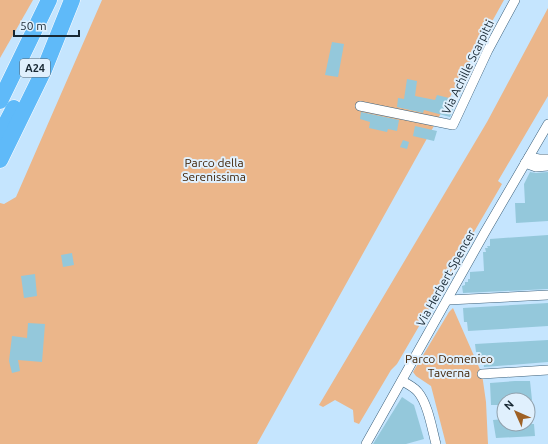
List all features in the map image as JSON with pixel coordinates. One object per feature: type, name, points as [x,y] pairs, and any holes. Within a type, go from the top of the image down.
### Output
[{"type":"highway","points":[[0,78],[49,0]]},
{"type":"highway","name":"A24","points":[[0,101],[49,0]]},
{"type":"highway","points":[[0,160],[44,70],[70,0]]},
{"type":"highway","name":"A24","points":[[0,135],[70,0]]},
{"type":"street","name":"Via Achille Scarpitti","points":[[360,106],[453,125],[488,50],[515,0]]},
{"type":"street","name":"Via Herbert Spencer","points":[[366,444],[548,124]]},
{"type":"street","points":[[527,160],[548,159]]},
{"type":"street","points":[[527,160],[536,166],[548,166]]},
{"type":"street","points":[[448,300],[548,295]]},
{"type":"street","points":[[482,374],[548,370]]},
{"type":"street","points":[[402,381],[415,389],[423,400],[436,444]]},
{"type":"green space","points":[[0,0],[33,0],[0,58]]},
{"type":"green space","name":"Parco della Serenissima","points":[[102,0],[504,0],[257,444],[0,444],[0,203],[4,204],[16,197]]},
{"type":"green space","points":[[548,8],[548,96],[498,181],[502,184],[397,364],[391,370],[359,424],[354,422],[353,410],[335,400],[323,407],[319,405],[487,122]]},
{"type":"green space","name":"Parco Domenico Taverna","points":[[453,308],[482,374],[486,402],[488,444],[446,444],[431,386],[416,376],[413,372],[449,312]]},
{"type":"building","points":[[332,42],[344,44],[338,77],[325,75]]},
{"type":"building","points":[[407,79],[417,81],[415,96],[435,100],[437,95],[457,100],[450,117],[424,110],[423,113],[397,107],[398,98],[404,99]]},
{"type":"building","points":[[361,112],[399,120],[397,131],[388,129],[387,132],[369,128],[370,122],[360,119]]},
{"type":"building","points":[[415,126],[437,131],[434,141],[413,136]]},
{"type":"building","points":[[403,140],[409,142],[407,149],[400,147]]},
{"type":"building","points":[[530,172],[548,172],[548,221],[516,223],[515,203],[525,203],[524,184]]},
{"type":"building","points":[[548,235],[548,289],[463,293],[462,286],[465,285],[465,282],[468,282],[468,279],[470,279],[470,272],[484,271],[483,252],[486,252],[485,248],[488,248],[487,246],[490,246],[490,239]]},
{"type":"building","points":[[72,253],[74,265],[63,267],[61,255]]},
{"type":"building","points":[[35,274],[37,296],[24,298],[21,276]]},
{"type":"building","points":[[548,303],[548,326],[468,331],[467,322],[464,322],[463,308]]},
{"type":"building","points":[[28,323],[45,324],[42,362],[18,360],[20,371],[12,373],[9,361],[12,336],[27,338]]},
{"type":"building","points":[[548,340],[548,362],[484,367],[483,359],[480,359],[479,352],[476,352],[475,344]]},
{"type":"building","points":[[530,381],[531,392],[496,392],[496,405],[491,405],[490,383]]},
{"type":"building","points":[[402,397],[414,405],[424,439],[406,444],[373,444]]},
{"type":"building","points":[[493,420],[496,420],[496,432],[535,432],[535,436],[496,438]]}]
